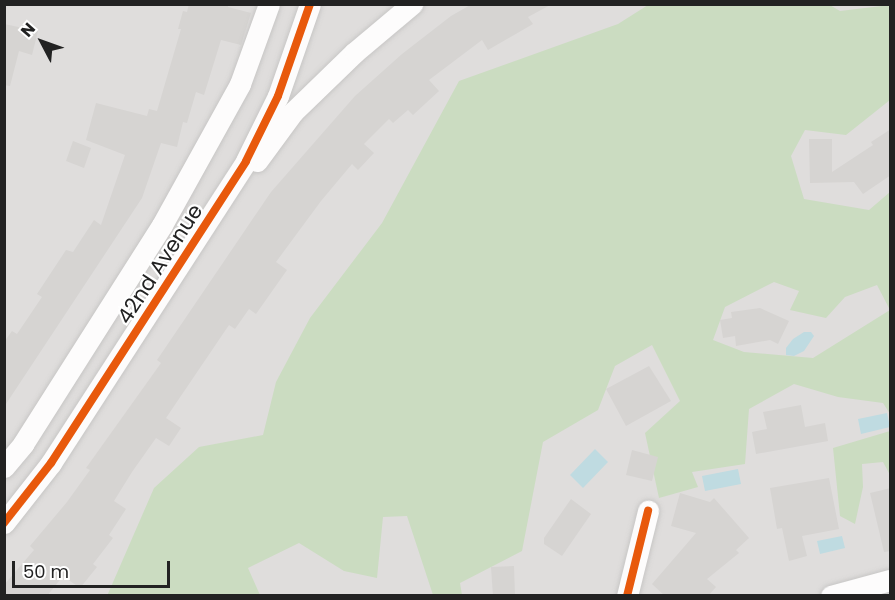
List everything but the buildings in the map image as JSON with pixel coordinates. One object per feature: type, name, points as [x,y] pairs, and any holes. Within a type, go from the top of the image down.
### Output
[{"type":"street","name":"42nd Avenue","points":[[4,467],[23,444],[162,225],[240,84],[269,4]]},
{"type":"street","name":"42nd Avenue","points":[[4,523],[51,463],[196,243],[246,161],[278,96],[310,4]]},
{"type":"street","points":[[196,243],[293,112],[355,52],[412,4]]},
{"type":"street","points":[[627,596],[648,511]]},
{"type":"street","points":[[831,596],[891,580]]},
{"type":"shaded area","points":[[5,5],[890,5],[890,595],[5,595]]},
{"type":"green space","points":[[828,4],[840,11],[890,5],[890,100],[846,135],[805,130],[791,156],[804,199],[869,210],[890,192],[890,310],[890,414],[883,403],[838,397],[794,384],[749,409],[745,464],[692,472],[698,487],[659,498],[645,433],[680,401],[652,345],[615,366],[598,410],[543,442],[522,551],[460,583],[462,595],[433,595],[407,516],[383,517],[377,578],[344,571],[299,543],[248,568],[260,595],[107,596],[154,488],[199,447],[263,435],[276,382],[310,318],[382,223],[459,81],[618,24],[648,5]],"holes":[[[774,282],[799,291],[790,310],[826,318],[845,297],[877,285],[890,310],[813,358],[744,352],[713,340],[725,307]]]},
{"type":"green space","points":[[890,431],[890,475],[883,462],[862,464],[863,487],[855,524],[840,516],[833,448]]},
{"type":"water","points":[[804,332],[811,332],[814,336],[804,351],[794,356],[786,355],[786,348],[793,339]]},
{"type":"water","points":[[887,413],[890,427],[861,434],[858,419]]},
{"type":"water","points":[[595,449],[608,462],[583,488],[570,475]]},
{"type":"water","points":[[738,469],[741,484],[705,491],[702,476]]},
{"type":"water","points":[[842,536],[845,548],[820,554],[817,541]]},
{"type":"cycle path","points":[[4,523],[51,463],[246,161],[278,96],[310,4]]},
{"type":"cycle path","points":[[627,596],[648,511]]}]
